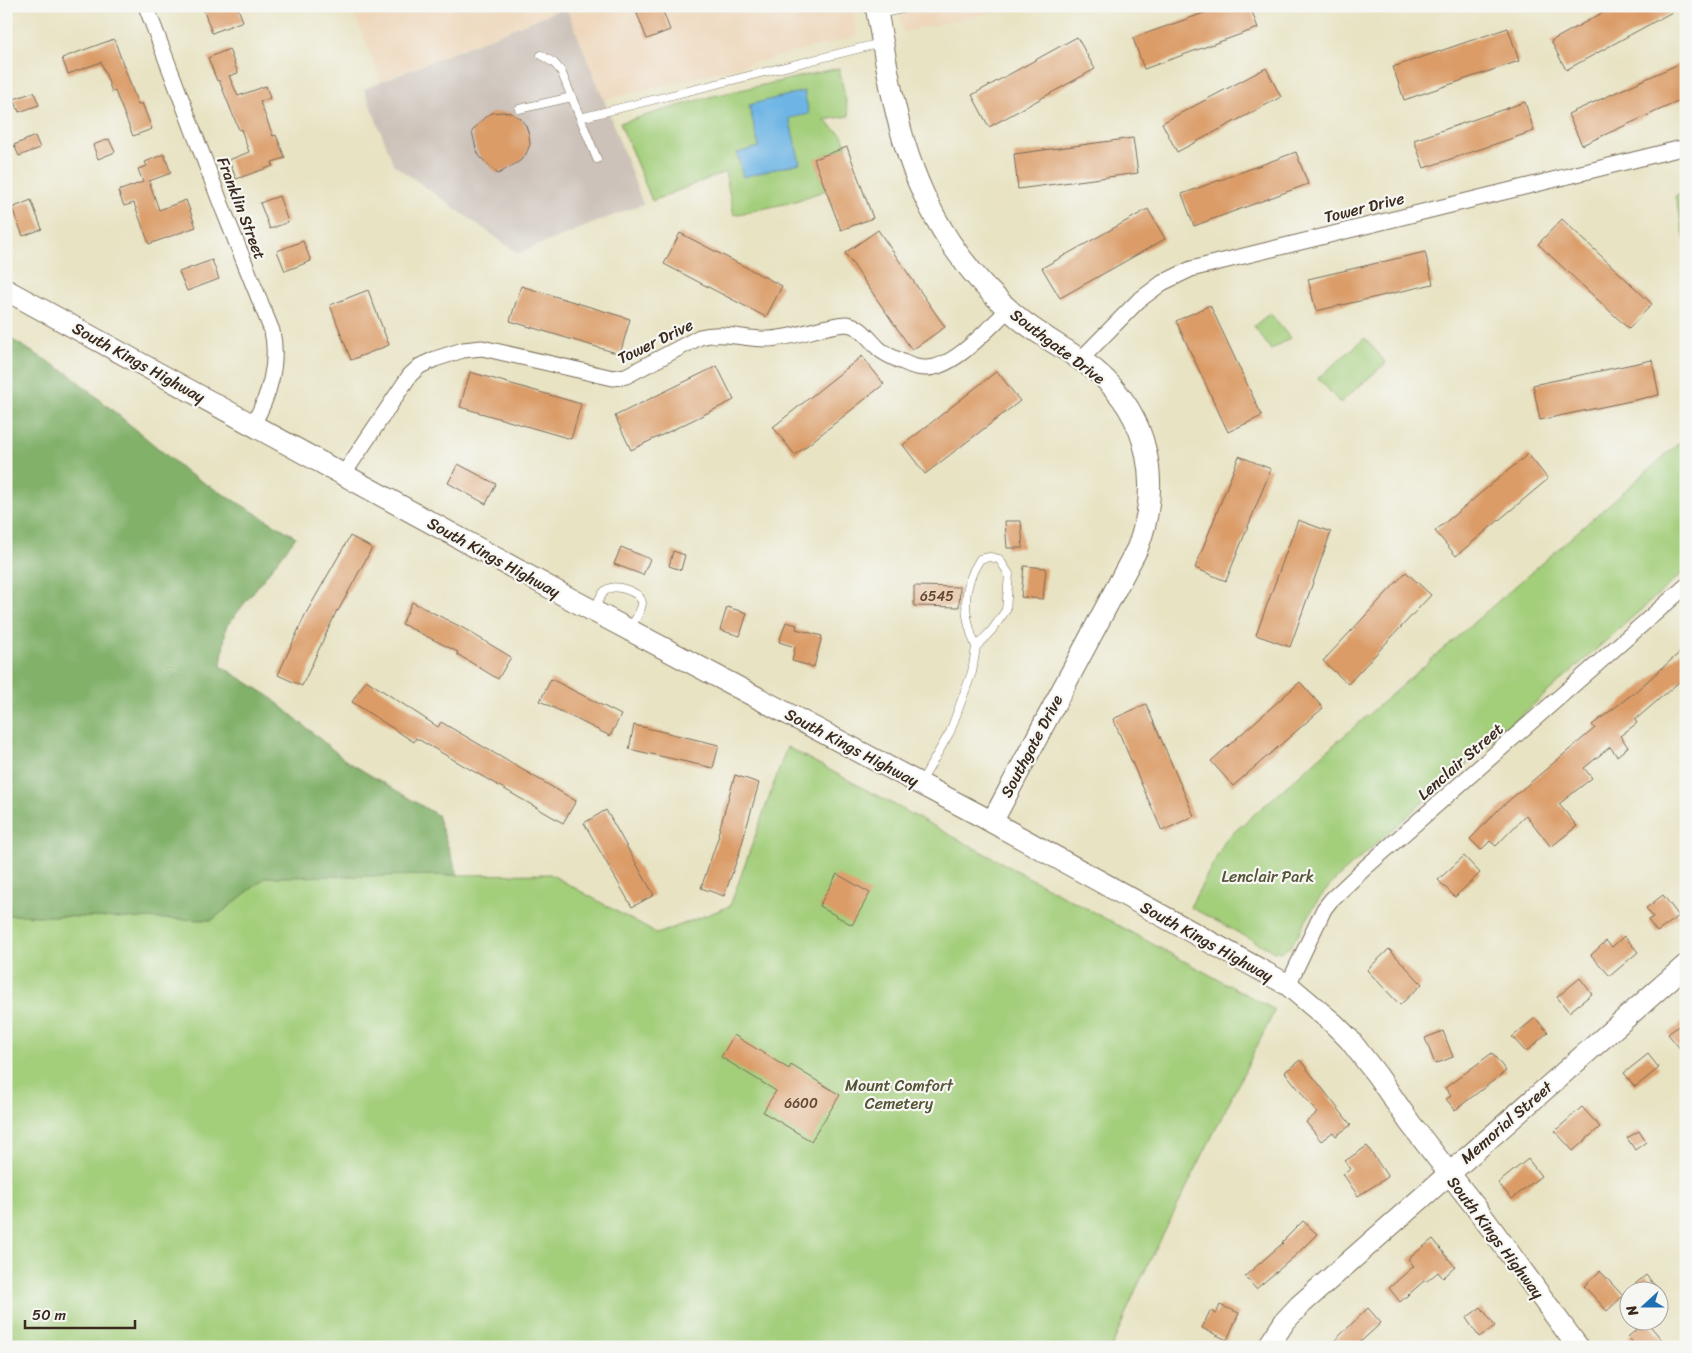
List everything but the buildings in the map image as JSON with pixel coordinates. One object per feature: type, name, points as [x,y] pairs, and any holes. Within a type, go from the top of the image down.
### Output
[{"type":"main road","name":"Southgate Drive","points":[[877,10],[900,133],[920,188],[950,243],[974,273],[1008,309],[1046,339],[1080,360],[1111,386],[1124,403],[1138,428],[1148,461],[1149,504],[1137,550],[992,822]]},
{"type":"main road","name":"South Kings Highway","points":[[6,290],[593,611],[920,783],[1288,985],[1315,1007],[1349,1040],[1377,1075],[1448,1174],[1477,1209],[1578,1347]]},
{"type":"main road","name":"Memorial Street","points":[[1268,1347],[1285,1321],[1299,1306],[1686,965]]},
{"type":"street","name":"Franklin Street","points":[[146,6],[221,204],[272,331],[274,341],[273,373],[263,408],[253,424]]},
{"type":"street","name":"Tower Drive","points":[[1080,360],[1138,302],[1162,283],[1190,269],[1686,147]]},
{"type":"street","name":"Tower Drive","points":[[343,474],[414,370],[435,359],[463,350],[472,348],[496,350],[619,378],[707,335],[716,334],[741,338],[768,339],[794,336],[852,324],[889,356],[926,369],[940,366],[963,351],[1008,309]]},
{"type":"street","name":"Lenclair Street","points":[[1288,985],[1324,909],[1331,900],[1367,866],[1686,586]]},
{"type":"lane","points":[[877,10],[916,6]]},
{"type":"lane","points":[[580,118],[883,42]]},
{"type":"lane","points":[[541,55],[558,66],[564,75],[597,159]]},
{"type":"lane","points":[[519,109],[572,97]]},
{"type":"lane","points":[[920,783],[950,732],[972,672],[976,647],[966,610],[967,591],[971,573],[980,559],[1000,559],[1009,574],[1006,610],[992,630],[976,647]]},
{"type":"lane","points":[[593,611],[604,591],[609,588],[622,588],[638,596],[642,601],[641,608],[629,630]]},
{"type":"shaded area","points":[[351,6],[852,6],[858,36],[604,100],[566,7],[381,81]]},
{"type":"shaded area","points":[[898,6],[1020,6],[903,32]]},
{"type":"shaded area","points":[[566,7],[604,100],[643,204],[518,253],[394,165],[364,89]]},
{"type":"green space","points":[[839,68],[849,116],[824,120],[842,135],[847,147],[815,159],[826,190],[793,202],[734,215],[725,172],[652,201],[620,123],[709,97]]},
{"type":"green space","points":[[1686,191],[1686,243],[1675,196]]},
{"type":"green space","points":[[1270,313],[1290,338],[1271,350],[1254,326]]},
{"type":"green space","points":[[6,336],[69,374],[189,474],[296,537],[226,627],[221,666],[269,696],[345,760],[437,815],[458,875],[266,877],[212,920],[6,915]]},
{"type":"green space","points":[[1365,338],[1386,363],[1340,403],[1318,378]]},
{"type":"green space","name":"Lenclair Park","points":[[1686,437],[1686,570],[1335,880],[1318,900],[1291,946],[1282,952],[1273,951],[1190,907],[1226,839]]},
{"type":"green space","name":"Mount Comfort Cemetery","points":[[787,747],[1275,1010],[1136,1289],[1112,1347],[6,1347],[6,915],[212,920],[266,877],[550,874],[657,934],[730,906]]},
{"type":"water","points":[[804,91],[809,114],[789,118],[800,163],[743,177],[737,153],[759,147],[749,105]]}]
